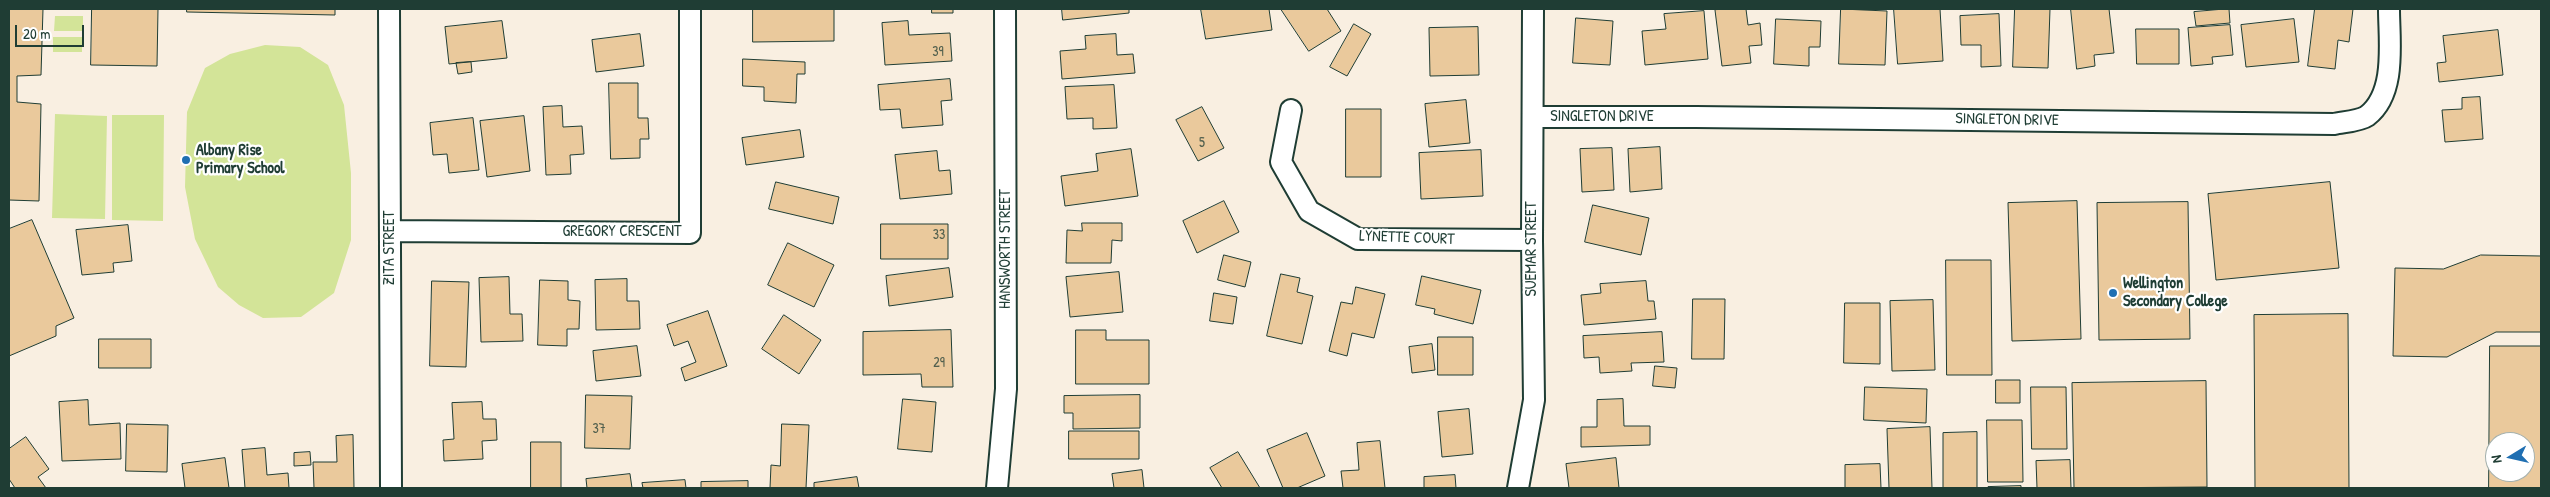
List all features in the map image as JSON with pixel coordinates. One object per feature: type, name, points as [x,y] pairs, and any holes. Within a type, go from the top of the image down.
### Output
[{"type":"street","name":"ZITA STREET","points":[[389,9],[391,488]]},
{"type":"street","name":"GREGORY CRESCENT","points":[[390,231],[690,232],[690,9]]},
{"type":"street","name":"HANSWORTH STREET","points":[[996,488],[1006,389],[1005,9]]},
{"type":"street","name":"SUEMAR STREET","points":[[1518,488],[1534,400],[1532,240],[1533,9]]},
{"type":"street","name":"SINGLETON DRIVE","points":[[1533,117],[2334,124],[2367,116],[2380,100],[2390,62],[2389,9]]},
{"type":"street","name":"LYNETTE COURT","points":[[1291,110],[1281,162],[1309,211],[1358,240],[1532,240]]},
{"type":"green space","points":[[55,16],[83,16],[83,31],[54,31]]},
{"type":"green space","points":[[53,37],[82,37],[82,52],[53,52]]},
{"type":"green space","points":[[265,45],[300,47],[328,65],[344,105],[351,173],[351,240],[334,293],[301,317],[263,318],[239,305],[218,287],[195,239],[185,187],[187,112],[205,68],[230,54]]},
{"type":"green space","points":[[55,114],[107,116],[105,219],[52,218]]},
{"type":"green space","points":[[112,115],[164,115],[163,221],[112,220]]},
{"type":"building","points":[[9,9],[43,9],[41,75],[17,76],[17,102],[41,104],[39,201],[9,200]]},
{"type":"building","points":[[92,9],[158,9],[157,66],[91,65]]},
{"type":"building","points":[[187,9],[335,9],[335,15],[187,12]]},
{"type":"building","points":[[753,9],[834,9],[834,41],[753,42]]},
{"type":"building","points":[[932,9],[953,9],[953,13],[932,13]]},
{"type":"building","points":[[1062,9],[1129,9],[1129,13],[1063,20]]},
{"type":"building","points":[[1201,9],[1269,9],[1272,30],[1206,39]]},
{"type":"building","points":[[1281,9],[1327,9],[1341,31],[1309,51]]},
{"type":"building","points":[[1746,9],[1748,25],[1760,23],[1762,45],[1749,46],[1751,63],[1722,66],[1715,10]]},
{"type":"building","points":[[1841,9],[1887,11],[1885,65],[1839,64]]},
{"type":"building","points":[[1894,9],[1940,9],[1943,61],[1898,64]]},
{"type":"building","points":[[2015,9],[2050,9],[2048,68],[2013,67]]},
{"type":"building","points":[[2071,9],[2109,9],[2114,53],[2094,55],[2095,66],[2077,69]]},
{"type":"building","points":[[2229,9],[2230,23],[2196,26],[2194,12]]},
{"type":"building","points":[[2315,9],[2353,9],[2349,42],[2338,40],[2335,69],[2308,66]]},
{"type":"building","points":[[1704,11],[1708,59],[1645,65],[1642,31],[1666,29],[1664,14]]},
{"type":"building","points":[[1999,14],[2001,66],[1981,67],[1981,45],[1961,45],[1960,16]]},
{"type":"building","points":[[1576,18],[1613,21],[1610,65],[1573,63]]},
{"type":"building","points":[[1776,19],[1821,21],[1820,47],[1809,47],[1809,66],[1774,64]]},
{"type":"building","points":[[2294,19],[2299,62],[2246,67],[2241,25]]},
{"type":"building","points":[[502,21],[507,58],[449,64],[445,27]]},
{"type":"building","points":[[908,21],[909,35],[950,33],[952,61],[885,65],[882,23]]},
{"type":"building","points":[[1354,24],[1371,34],[1347,76],[1330,67]]},
{"type":"building","points":[[2230,25],[2233,55],[2212,57],[2213,64],[2191,66],[2188,28]]},
{"type":"building","points":[[1478,27],[1479,75],[1430,76],[1429,28]]},
{"type":"building","points":[[2136,29],[2179,29],[2179,64],[2137,64]]},
{"type":"building","points":[[2498,30],[2503,75],[2439,82],[2437,63],[2446,62],[2443,36]]},
{"type":"building","points":[[640,34],[644,66],[596,72],[592,40]]},
{"type":"building","points":[[1116,34],[1117,55],[1133,54],[1135,73],[1062,79],[1060,51],[1086,49],[1085,36]]},
{"type":"building","points":[[743,59],[805,62],[805,74],[797,74],[796,103],[764,101],[764,87],[743,86]]},
{"type":"building","points":[[471,62],[472,72],[458,74],[456,63]]},
{"type":"building","points":[[950,79],[952,100],[941,101],[943,125],[902,128],[900,109],[880,110],[878,85]]},
{"type":"building","points":[[609,83],[638,83],[638,118],[648,118],[649,139],[640,139],[640,158],[611,159]]},
{"type":"building","points":[[1114,85],[1117,128],[1093,129],[1093,118],[1067,119],[1065,87]]},
{"type":"building","points":[[2480,97],[2483,139],[2445,142],[2442,110],[2462,109],[2462,98]]},
{"type":"building","points":[[1466,100],[1470,143],[1429,147],[1425,104]]},
{"type":"building","points":[[562,106],[563,127],[582,126],[584,154],[570,155],[571,174],[546,175],[543,107]]},
{"type":"building","points":[[1202,107],[1224,148],[1198,161],[1176,120]]},
{"type":"building","points":[[1346,109],[1381,109],[1381,177],[1346,177]]},
{"type":"building","points":[[524,116],[530,171],[487,177],[480,121]]},
{"type":"building","points":[[473,118],[479,170],[449,173],[447,154],[433,155],[430,123]]},
{"type":"building","points":[[800,130],[804,157],[746,165],[742,138]]},
{"type":"building","points":[[1660,147],[1662,189],[1630,192],[1628,149]]},
{"type":"building","points":[[1612,148],[1614,190],[1582,192],[1580,149]]},
{"type":"building","points":[[1131,149],[1138,196],[1065,206],[1061,176],[1098,171],[1096,154]]},
{"type":"building","points":[[1481,150],[1483,196],[1421,199],[1419,153]]},
{"type":"building","points":[[937,151],[939,171],[950,170],[952,194],[900,199],[895,155]]},
{"type":"building","points":[[776,182],[839,197],[833,224],[769,209]]},
{"type":"building","points":[[2330,182],[2339,268],[2216,280],[2208,194]]},
{"type":"building","points":[[1224,201],[1239,232],[1197,253],[1183,221]]},
{"type":"building","points":[[2077,201],[2081,339],[2012,341],[2008,203]]},
{"type":"building","points":[[2188,202],[2190,339],[2099,340],[2097,203]]},
{"type":"building","points":[[1593,205],[1649,218],[1641,255],[1585,242]]},
{"type":"building","points":[[32,220],[74,318],[56,326],[56,336],[9,356],[9,229]]},
{"type":"building","points":[[1082,223],[1122,223],[1122,241],[1112,240],[1111,263],[1066,263],[1067,230],[1082,231]]},
{"type":"building","points":[[881,224],[948,224],[948,259],[881,259]]},
{"type":"building","points":[[128,225],[132,261],[113,263],[114,272],[82,275],[76,230]]},
{"type":"building","points":[[788,243],[834,265],[814,307],[768,285]]},
{"type":"building","points":[[1224,255],[1251,262],[1245,287],[1218,280]]},
{"type":"building","points":[[2481,255],[2541,256],[2541,332],[2496,332],[2447,357],[2393,356],[2395,268],[2443,269]]},
{"type":"building","points":[[1946,260],[1991,260],[1992,375],[1947,375]]},
{"type":"building","points":[[949,268],[953,297],[889,306],[886,276]]},
{"type":"building","points":[[1119,272],[1123,312],[1070,317],[1066,277]]},
{"type":"building","points":[[1281,274],[1300,278],[1297,292],[1313,296],[1302,344],[1267,336]]},
{"type":"building","points":[[1422,276],[1481,290],[1473,324],[1434,314],[1435,309],[1416,305]]},
{"type":"building","points":[[509,277],[510,314],[522,314],[523,341],[481,342],[479,278]]},
{"type":"building","points":[[627,279],[627,301],[639,301],[640,329],[596,330],[595,280]]},
{"type":"building","points":[[540,280],[568,281],[568,300],[580,301],[579,329],[567,329],[567,346],[538,345]]},
{"type":"building","points":[[432,281],[469,282],[466,367],[430,366]]},
{"type":"building","points":[[1646,281],[1648,301],[1654,301],[1656,319],[1584,325],[1581,295],[1601,293],[1600,284]]},
{"type":"building","points":[[1356,287],[1385,294],[1374,338],[1352,333],[1347,356],[1329,351],[1341,302],[1352,304]]},
{"type":"building","points":[[1214,293],[1237,297],[1233,324],[1210,321]]},
{"type":"building","points":[[1693,299],[1725,299],[1724,359],[1692,359]]},
{"type":"building","points":[[1933,300],[1935,370],[1892,371],[1890,301]]},
{"type":"building","points":[[1845,303],[1880,303],[1880,364],[1844,363]]},
{"type":"building","points":[[708,311],[727,366],[685,381],[681,368],[696,362],[688,341],[674,346],[667,325]]},
{"type":"building","points":[[2348,314],[2349,488],[2255,488],[2254,315]]},
{"type":"building","points":[[784,315],[821,340],[799,374],[762,349]]},
{"type":"building","points":[[951,330],[953,387],[922,387],[921,374],[863,375],[863,332]]},
{"type":"building","points":[[1076,330],[1106,330],[1106,340],[1149,340],[1149,384],[1076,384]]},
{"type":"building","points":[[1662,332],[1664,362],[1631,363],[1632,371],[1600,373],[1599,357],[1584,358],[1583,336]]},
{"type":"building","points":[[1438,337],[1473,337],[1473,375],[1438,375]]},
{"type":"building","points":[[99,339],[151,339],[151,368],[99,368]]},
{"type":"building","points":[[1432,344],[1435,370],[1412,373],[1409,347]]},
{"type":"building","points":[[637,346],[641,376],[596,381],[593,351]]},
{"type":"building","points":[[2490,346],[2541,346],[2541,488],[2489,488],[2489,482],[2535,482],[2535,432],[2489,432]]},
{"type":"building","points":[[1655,366],[1677,368],[1675,388],[1653,386]]},
{"type":"building","points":[[1996,380],[2020,380],[2020,403],[1996,403]]},
{"type":"building","points":[[2206,381],[2207,487],[2074,488],[2072,383]]},
{"type":"building","points":[[1865,387],[1927,389],[1926,423],[1864,420]]},
{"type":"building","points":[[2031,387],[2066,387],[2067,449],[2032,449]]},
{"type":"building","points":[[586,395],[632,396],[630,449],[585,448]]},
{"type":"building","points":[[1140,395],[1140,428],[1073,429],[1073,413],[1064,413],[1064,396]]},
{"type":"building","points":[[903,399],[936,402],[932,452],[898,449]]},
{"type":"building","points":[[1623,399],[1624,426],[1650,426],[1650,445],[1581,447],[1581,427],[1597,427],[1597,400]]},
{"type":"building","points":[[88,400],[89,425],[120,423],[121,459],[62,461],[59,402]]},
{"type":"building","points":[[482,402],[483,419],[496,419],[497,440],[482,441],[483,459],[444,461],[443,440],[454,439],[452,403]]},
{"type":"building","points":[[1469,409],[1473,454],[1442,457],[1438,412]]},
{"type":"building","points":[[1987,420],[2022,420],[2023,482],[1988,482]]},
{"type":"building","points":[[127,424],[168,425],[167,472],[126,471]]},
{"type":"building","points":[[782,424],[809,425],[806,488],[770,488],[771,465],[780,466]]},
{"type":"building","points":[[1930,427],[1932,488],[1889,488],[1887,429]]},
{"type":"building","points":[[1069,431],[1139,431],[1139,459],[1069,459]]},
{"type":"building","points":[[1977,432],[1977,488],[1943,488],[1943,433]]},
{"type":"building","points":[[1307,433],[1325,476],[1297,488],[1283,488],[1267,450]]},
{"type":"building","points":[[353,435],[354,488],[314,488],[313,462],[337,462],[336,436]]},
{"type":"building","points":[[26,437],[49,469],[38,477],[46,488],[15,488],[9,479],[9,449]]},
{"type":"building","points":[[1380,441],[1385,488],[1343,488],[1341,471],[1359,470],[1357,443]]},
{"type":"building","points":[[531,442],[561,442],[561,488],[531,488]]},
{"type":"building","points":[[265,448],[267,475],[288,473],[289,488],[245,488],[242,450]]},
{"type":"building","points":[[310,452],[311,465],[294,466],[294,453]]},
{"type":"building","points":[[1238,452],[1260,488],[1222,488],[1210,468]]},
{"type":"building","points":[[225,458],[229,488],[185,488],[182,464]]},
{"type":"building","points":[[1616,458],[1619,488],[1569,488],[1566,464]]},
{"type":"building","points":[[2070,460],[2071,488],[2037,488],[2036,461]]},
{"type":"building","points":[[1880,464],[1881,488],[1845,488],[1845,465]]},
{"type":"building","points":[[1142,470],[1144,488],[1114,488],[1112,474]]},
{"type":"building","points":[[630,474],[632,488],[587,488],[586,479]]},
{"type":"building","points":[[1455,475],[1456,488],[1424,488],[1424,477]]},
{"type":"building","points":[[857,477],[859,488],[814,488],[814,483]]},
{"type":"building","points":[[685,480],[686,488],[643,488],[642,483]]},
{"type":"building","points":[[748,481],[748,488],[701,488],[701,482]]},
{"type":"building","points":[[2021,486],[2021,488],[1988,488],[1988,487]]},
{"type":"place","name":"Albany Rise Primary School","points":[[186,160]]},
{"type":"place","name":"Wellington Secondary College","points":[[2113,293]]}]
